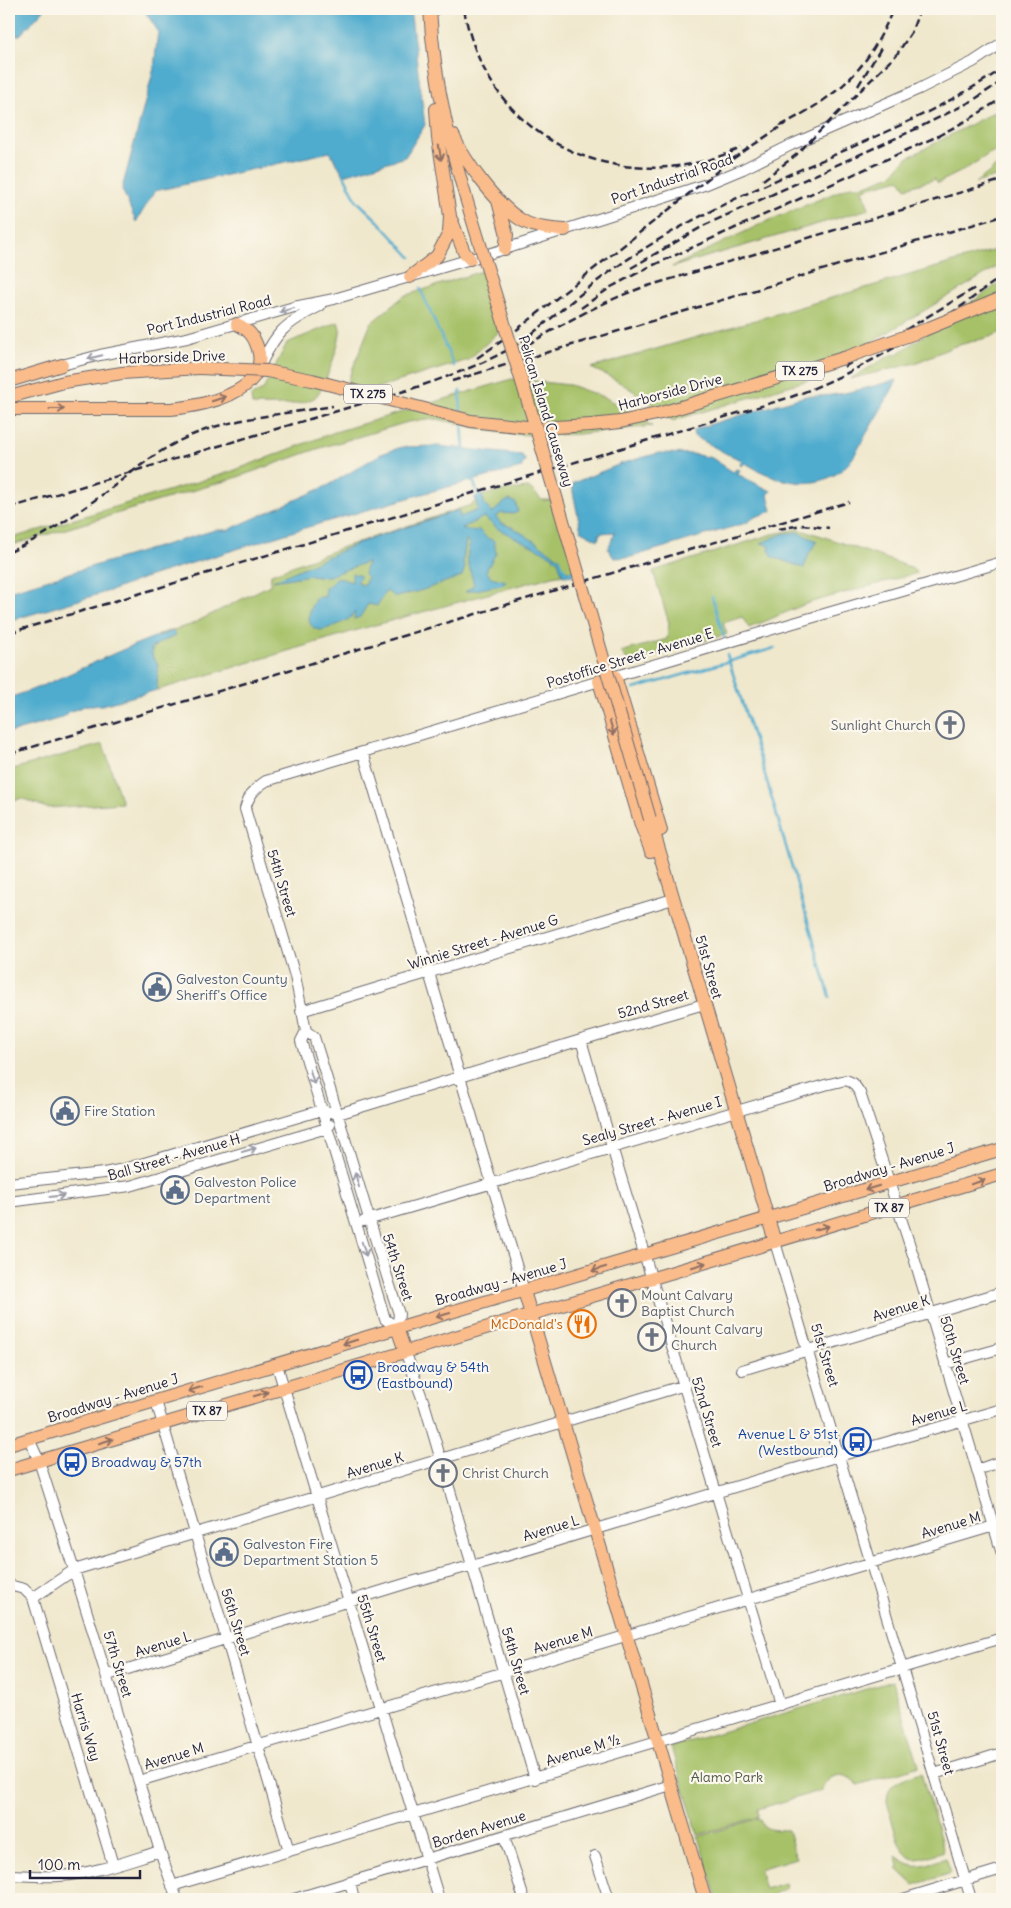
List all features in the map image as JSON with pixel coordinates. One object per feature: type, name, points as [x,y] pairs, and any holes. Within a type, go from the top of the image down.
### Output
[{"type":"main road","name":"Pelican Island Causeway","points":[[430,9],[435,69],[454,159],[536,428],[650,819]]},
{"type":"main road","points":[[410,277],[437,256],[449,233],[450,216],[438,138],[435,69]]},
{"type":"main road","points":[[442,108],[463,155],[498,200],[523,221],[540,228],[565,230]]},
{"type":"main road","points":[[498,200],[507,235],[505,249]]},
{"type":"main road","points":[[450,216],[464,252],[470,259]]},
{"type":"main road","name":"Harborside Drive","points":[[9,397],[64,382],[122,373],[199,368],[267,371],[312,380],[470,421],[536,428],[620,422],[662,412],[847,358],[924,330],[1002,298]]},
{"type":"main road","points":[[9,409],[171,409],[195,406],[228,395],[245,386],[257,372],[259,353],[255,339],[249,330],[238,324]]},
{"type":"main road","points":[[9,381],[62,365]]},
{"type":"main road","points":[[615,676],[657,814],[663,839],[668,882]]},
{"type":"main road","points":[[598,682],[641,825],[652,852],[668,882]]},
{"type":"main road","name":"51st Street","points":[[650,819],[775,1242]]},
{"type":"main road","name":"Broadway - Avenue J","points":[[9,1445],[1002,1149]]},
{"type":"main road","name":"TX 87","points":[[9,1470],[1002,1174]]},
{"type":"main road","points":[[524,1291],[705,1899]]},
{"type":"main road","points":[[397,1328],[405,1351]]},
{"type":"street","name":"Port Industrial Road","points":[[62,365],[100,355],[187,338],[294,307],[334,299],[505,249],[731,175],[792,144],[919,89],[973,62],[1002,43]]},
{"type":"street","name":"Port Industrial Road","points":[[257,372],[279,332],[296,318],[334,299]]},
{"type":"street","name":"Postoffice Street - Avenue E","points":[[266,781],[1002,562]]},
{"type":"street","points":[[363,752],[524,1291]]},
{"type":"street","name":"54th Street","points":[[266,781],[254,789],[248,797],[245,809],[296,976],[306,1031],[314,1038],[399,1314],[397,1328],[385,1319],[301,1041],[306,1031]]},
{"type":"street","name":"Winnie Street - Avenue G","points":[[301,1011],[673,899]]},
{"type":"street","name":"52nd Street","points":[[460,1076],[704,1004]]},
{"type":"street","name":"52nd Street","points":[[582,1040],[612,1147],[780,1706]]},
{"type":"street","points":[[322,1110],[338,1114],[460,1076]]},
{"type":"street","name":"Sealy Street - Avenue I","points":[[356,1224],[612,1147],[846,1080],[853,1083],[860,1094],[890,1182]]},
{"type":"street","name":"Ball Street - Avenue H","points":[[9,1183],[104,1173],[124,1169],[322,1110]]},
{"type":"street","points":[[327,1128],[338,1114]]},
{"type":"street","name":"Ball Street - Avenue H","points":[[9,1202],[130,1186],[219,1158],[327,1128]]},
{"type":"street","points":[[214,1142],[219,1158]]},
{"type":"street","points":[[124,1169],[130,1186]]},
{"type":"street","points":[[30,1181],[33,1199]]},
{"type":"street","name":"50th Street","points":[[890,1182],[1002,1554]]},
{"type":"street","name":"51st Street","points":[[775,1242],[971,1899]]},
{"type":"street","name":"Avenue K","points":[[742,1370],[1002,1292]]},
{"type":"street","points":[[945,1364],[1002,1348]]},
{"type":"street","name":"54th Street","points":[[405,1351],[425,1406],[535,1779]]},
{"type":"street","name":"55th Street","points":[[277,1365],[439,1899]]},
{"type":"street","name":"Avenue K","points":[[33,1598],[74,1570],[685,1386]]},
{"type":"street","name":"56th Street","points":[[156,1401],[289,1851]]},
{"type":"street","name":"Avenue L","points":[[108,1676],[716,1492],[1002,1409]]},
{"type":"street","name":"57th Street","points":[[29,1439],[39,1461],[108,1676],[160,1851],[177,1899]]},
{"type":"street","points":[[977,1470],[1002,1461]]},
{"type":"street","name":"Avenue M","points":[[139,1781],[994,1526]]},
{"type":"street","points":[[9,1585],[24,1589],[33,1598]]},
{"type":"street","name":"Harris Way","points":[[33,1598],[114,1864]]},
{"type":"street","name":"Avenue M ½","points":[[172,1886],[780,1706],[1002,1638]]},
{"type":"street","points":[[934,1774],[1002,1753]]},
{"type":"street","name":"Borden Avenue","points":[[294,1899],[671,1785]]},
{"type":"street","points":[[504,1836],[524,1899]]},
{"type":"street","points":[[9,1875],[37,1877],[86,1873],[160,1851]]},
{"type":"street","points":[[595,1856],[609,1899]]},
{"type":"street","points":[[903,1899],[1002,1869]]},
{"type":"street","points":[[350,1882],[354,1899]]},
{"type":"green space","points":[[994,112],[1002,118],[1002,154],[992,152],[964,170],[938,183],[935,179],[906,188],[900,179],[863,189],[869,209],[672,267],[763,223],[851,186],[863,186],[892,175],[907,158]]},
{"type":"green space","points":[[1002,158],[1002,175],[975,183],[991,171]]},
{"type":"green space","points":[[1002,248],[1002,264],[808,380],[672,421],[633,391],[591,368]]},
{"type":"green space","points":[[482,271],[501,330],[468,360],[344,398],[350,375],[371,323],[404,296]]},
{"type":"green space","points":[[1002,281],[1002,332],[955,346],[915,363],[850,379],[889,356],[899,353]]},
{"type":"green space","points":[[338,322],[340,332],[334,357],[322,387],[314,398],[293,404],[252,405],[251,396],[263,390],[287,343]]},
{"type":"green space","points":[[512,379],[570,385],[606,398],[652,426],[579,434],[528,435],[502,433],[437,419],[408,422],[317,449],[232,479],[9,546],[9,539],[230,472],[335,432]]},
{"type":"green space","points":[[530,488],[542,500],[560,500],[580,573],[557,575],[361,629],[158,690],[150,656],[159,634],[190,625],[270,585],[271,574],[346,546],[471,505],[484,495],[506,490]]},
{"type":"green space","points":[[797,529],[910,567],[917,573],[808,603],[749,628],[742,617],[723,623],[727,634],[629,662],[621,652],[667,639],[669,623],[653,571],[773,534]]},
{"type":"green space","points":[[103,744],[122,803],[47,808],[21,798],[9,804],[9,770]]},
{"type":"green space","name":"Alamo Park","points":[[893,1681],[919,1766],[858,1785],[848,1777],[838,1775],[829,1780],[822,1790],[758,1809],[758,1817],[698,1835],[671,1747]]},
{"type":"green space","points":[[921,1773],[944,1851],[917,1859],[910,1858],[900,1846],[887,1802],[893,1785],[903,1779]]},
{"type":"green space","points":[[759,1818],[761,1823],[768,1828],[788,1830],[796,1858],[759,1869],[765,1889],[784,1883],[786,1888],[776,1893],[770,1899],[717,1899],[698,1837]]},
{"type":"green space","points":[[896,1856],[909,1864],[915,1865],[946,1858],[951,1873],[914,1885],[897,1869],[899,1866]]},
{"type":"water","points":[[9,9],[45,9],[20,35],[9,36]]},
{"type":"water","points":[[140,9],[410,9],[425,125],[405,157],[344,175],[330,152],[155,191],[136,222],[122,189],[154,68],[158,31],[144,10]]},
{"type":"water","points":[[897,380],[851,460],[837,474],[824,480],[798,482],[771,476],[745,463],[742,466],[740,465],[742,460],[694,436],[693,431],[698,428],[806,396],[841,394]]},
{"type":"water","points":[[437,446],[522,455],[525,460],[521,468],[429,492],[298,530],[144,578],[116,589],[9,621],[9,591],[215,530],[228,530],[329,485],[381,454],[402,447]]},
{"type":"water","points":[[659,453],[693,454],[712,458],[733,472],[736,469],[740,470],[737,474],[771,491],[768,495],[772,511],[755,517],[746,523],[631,557],[614,558],[608,549],[615,532],[600,533],[598,540],[581,531],[573,483],[623,463]]},
{"type":"water","points":[[482,495],[485,505],[492,513],[506,501],[510,500],[516,503],[518,512],[513,514],[502,513],[496,517],[501,523],[514,528],[560,558],[564,570],[576,570],[577,575],[563,576],[558,561],[552,556],[498,529],[484,517],[462,528],[475,532],[478,529],[487,538],[494,541],[496,553],[486,571],[491,577],[506,581],[501,585],[465,592],[474,585],[467,559],[469,544],[466,539],[463,562],[465,567],[462,576],[423,590],[396,597],[386,591],[377,606],[368,604],[360,617],[354,619],[355,612],[349,619],[330,628],[320,630],[311,625],[309,621],[314,601],[317,597],[325,597],[325,588],[336,577],[352,582],[352,573],[361,576],[357,580],[360,585],[365,584],[367,577],[364,574],[367,562],[326,577],[310,575],[273,581],[361,542],[459,510],[460,517],[478,510],[475,497]]},
{"type":"water","points":[[797,532],[817,541],[809,554],[804,568],[773,557],[769,550],[770,546],[761,543],[782,534]]},
{"type":"water","points":[[173,631],[176,636],[151,648],[153,658],[158,664],[157,690],[102,705],[87,705],[69,712],[61,718],[9,733],[9,698],[30,691],[131,646]]},
{"type":"waterway","points":[[344,175],[357,201],[411,257]]},
{"type":"waterway","points":[[420,288],[454,366]]},
{"type":"waterway","points":[[460,391],[461,414]]},
{"type":"waterway","points":[[462,422],[464,451]]},
{"type":"waterway","points":[[472,478],[480,499]]},
{"type":"waterway","points":[[559,559],[566,572]]},
{"type":"waterway","points":[[712,597],[724,637]]},
{"type":"waterway","points":[[634,689],[775,648]]},
{"type":"waterway","points":[[727,655],[763,768],[830,997]]},
{"type":"railway","points":[[464,9],[478,55],[500,94],[530,126],[566,149],[607,163],[650,168],[696,163],[741,148]]},
{"type":"railway","points":[[780,126],[819,104],[849,80],[873,50],[893,9]]},
{"type":"railway","points":[[763,180],[796,155],[897,54],[911,33],[920,9]]},
{"type":"railway","points":[[858,86],[883,45]]},
{"type":"railway","points":[[9,508],[408,390],[477,365],[516,345],[606,274],[674,231],[766,184],[887,132],[926,113],[1002,69]]},
{"type":"railway","points":[[631,268],[705,225],[918,128],[972,101],[1002,81]]},
{"type":"railway","points":[[581,308],[611,287],[647,268],[938,136],[973,117],[1002,98]]},
{"type":"railway","points":[[477,358],[509,336],[734,158],[786,123]]},
{"type":"railway","points":[[527,345],[582,314],[641,288],[1002,180]]},
{"type":"railway","points":[[452,381],[1002,216]]},
{"type":"railway","points":[[9,633],[791,397],[835,379],[898,346],[959,308],[1002,277]]},
{"type":"railway","points":[[844,367],[975,288]]},
{"type":"railway","points":[[9,552],[52,530],[154,456],[177,442],[214,427],[234,422],[333,406]]},
{"type":"railway","points":[[9,754],[849,502]]},
{"type":"railway","points":[[778,529],[803,525],[829,528]]},
{"type":"place","name":"Sunlight Church","points":[[950,725]]},
{"type":"place","name":"Galveston County Sheriff's Office","points":[[157,987]]},
{"type":"place","name":"Fire Station","points":[[65,1111]]},
{"type":"place","name":"Galveston Police Department","points":[[175,1190]]},
{"type":"place","name":"Mount Calvary Baptist Church","points":[[622,1303]]},
{"type":"place","name":"McDonald's","points":[[582,1324]]},
{"type":"place","name":"Mount Calvary Church","points":[[652,1337]]},
{"type":"place","name":"Broadway & 54th (Eastbound)","points":[[358,1375]]},
{"type":"place","name":"Avenue L & 51st (Westbound)","points":[[857,1442]]},
{"type":"place","name":"Broadway & 57th","points":[[72,1462]]},
{"type":"place","name":"Christ Church","points":[[443,1473]]},
{"type":"place","name":"Galveston Fire Department Station 5","points":[[224,1552]]}]
